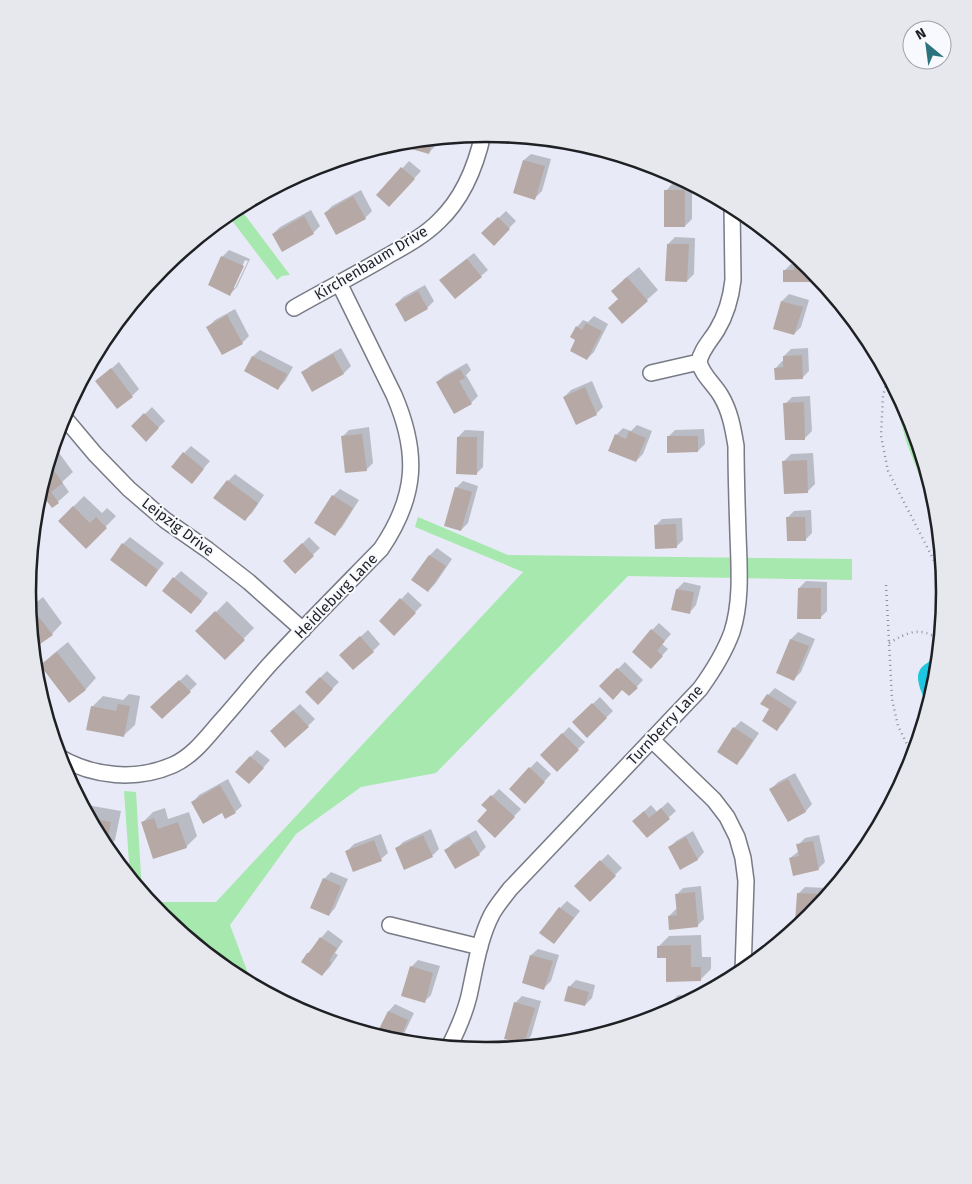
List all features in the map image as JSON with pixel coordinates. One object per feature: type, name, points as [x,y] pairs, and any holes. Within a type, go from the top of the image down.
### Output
[{"type":"street","name":"Kirchenbaum Drive","points":[[294,308],[421,236],[440,220],[456,200],[470,177],[481,142]]},
{"type":"street","points":[[651,373],[699,362],[700,355],[718,329],[732,291],[732,216]]},
{"type":"street","name":"Heidleburg Lane","points":[[70,764],[96,772],[133,775],[154,772],[174,765],[187,757],[201,745],[270,665],[388,539],[399,518],[407,495],[411,472],[409,438],[403,414],[339,283]]},
{"type":"street","name":"Turnberry Lane","points":[[452,1041],[468,999],[480,946],[491,915],[497,906],[510,889],[700,689],[723,653],[732,631],[738,606],[739,581],[736,446],[730,415],[721,396],[700,368],[699,362]]},
{"type":"street","name":"Leipzig Drive","points":[[69,423],[95,454],[129,489],[165,520],[249,582],[303,630]]},
{"type":"street","points":[[652,740],[714,800],[728,817],[737,837],[743,858],[746,881],[743,961]]},
{"type":"street","points":[[390,925],[480,946]]},
{"type":"path","points":[[886,386],[883,396],[881,436],[888,471],[935,562]]},
{"type":"path","points":[[886,585],[892,699],[898,726],[909,746]]},
{"type":"path","points":[[889,643],[907,633],[920,632],[934,636]]},
{"type":"green space","points":[[244,213],[290,275],[282,276],[277,280],[232,221]]},
{"type":"green space","points":[[898,413],[912,447],[921,481],[906,441]]},
{"type":"green space","points":[[418,517],[508,555],[852,559],[852,580],[628,576],[436,773],[361,787],[296,834],[230,925],[248,973],[212,949],[160,902],[216,902],[523,572],[415,527]]},
{"type":"green space","points":[[124,791],[136,792],[141,881],[129,866]]},
{"type":"water","points":[[930,661],[923,696],[918,675],[924,665]]},
{"type":"building","points":[[431,146],[429,154],[411,149]]},
{"type":"building","points":[[523,160],[545,166],[535,200],[513,193]]},
{"type":"building","points":[[401,167],[415,179],[389,207],[376,195]]},
{"type":"building","points":[[664,190],[685,190],[685,227],[664,227]]},
{"type":"building","points":[[353,196],[366,219],[336,235],[324,213]]},
{"type":"building","points":[[304,216],[314,234],[282,252],[272,234]]},
{"type":"building","points":[[498,217],[510,229],[494,246],[481,233]]},
{"type":"building","points":[[667,244],[689,244],[687,282],[665,281]]},
{"type":"building","points":[[221,256],[244,266],[230,296],[208,285]]},
{"type":"building","points":[[467,259],[482,277],[455,299],[439,280]]},
{"type":"building","points":[[794,264],[811,282],[783,282],[783,270],[794,270]]},
{"type":"building","points":[[627,277],[648,301],[622,324],[608,308],[618,299],[611,291]]},
{"type":"building","points":[[418,291],[428,309],[405,322],[395,304]]},
{"type":"building","points":[[781,301],[803,307],[794,335],[773,329]]},
{"type":"building","points":[[227,315],[243,344],[222,355],[206,327]]},
{"type":"building","points":[[586,323],[602,331],[587,360],[570,351],[575,340],[570,337],[576,326],[582,330]]},
{"type":"building","points":[[333,354],[344,374],[312,392],[301,372]]},
{"type":"building","points":[[802,355],[803,379],[775,380],[774,368],[783,367],[783,356]]},
{"type":"building","points":[[252,356],[287,374],[278,390],[244,371]]},
{"type":"building","points":[[111,368],[133,397],[117,409],[95,381]]},
{"type":"building","points":[[460,369],[465,378],[459,381],[472,404],[454,414],[436,382]]},
{"type":"building","points":[[585,387],[597,415],[576,425],[563,397]]},
{"type":"building","points":[[804,402],[805,440],[785,440],[783,403]]},
{"type":"building","points":[[144,413],[159,428],[146,442],[131,426]]},
{"type":"building","points":[[629,431],[646,438],[636,462],[608,451],[615,434],[626,439]]},
{"type":"building","points":[[362,434],[367,471],[345,473],[341,436]]},
{"type":"building","points":[[667,436],[698,436],[698,452],[667,453]]},
{"type":"building","points":[[457,437],[477,437],[477,475],[456,474]]},
{"type":"building","points":[[183,452],[204,469],[192,484],[171,467]]},
{"type":"building","points":[[807,460],[808,493],[784,494],[782,461]]},
{"type":"building","points":[[54,470],[63,483],[51,492],[59,503],[52,508],[46,500]]},
{"type":"building","points":[[227,480],[258,503],[245,521],[213,498]]},
{"type":"building","points":[[455,487],[472,492],[461,531],[444,526]]},
{"type":"building","points":[[332,495],[353,508],[335,536],[314,523]]},
{"type":"building","points":[[73,506],[90,523],[96,517],[107,528],[86,549],[58,521]]},
{"type":"building","points":[[786,517],[805,517],[806,541],[787,541]]},
{"type":"building","points":[[676,524],[677,548],[655,549],[654,525]]},
{"type":"building","points":[[122,543],[158,570],[146,587],[110,560]]},
{"type":"building","points":[[302,543],[314,556],[295,574],[283,561]]},
{"type":"building","points":[[429,555],[446,566],[428,592],[411,580]]},
{"type":"building","points":[[173,577],[202,601],[191,614],[162,591]]},
{"type":"building","points":[[798,588],[821,588],[821,619],[797,619]]},
{"type":"building","points":[[676,589],[694,592],[690,614],[671,610]]},
{"type":"building","points":[[400,598],[416,613],[394,636],[379,621]]},
{"type":"building","points":[[215,611],[245,640],[225,660],[195,631]]},
{"type":"building","points":[[37,614],[53,635],[39,645]]},
{"type":"building","points":[[651,629],[665,641],[657,651],[663,656],[651,669],[632,652]]},
{"type":"building","points":[[360,636],[374,652],[353,670],[339,655]]},
{"type":"building","points":[[790,639],[809,646],[794,681],[776,673]]},
{"type":"building","points":[[57,652],[86,690],[69,703],[43,669],[42,663]]},
{"type":"building","points":[[617,668],[638,688],[629,696],[622,690],[613,700],[599,686]]},
{"type":"building","points":[[320,677],[333,689],[318,705],[305,692]]},
{"type":"building","points":[[179,680],[191,692],[162,719],[150,707]]},
{"type":"building","points":[[767,694],[791,709],[777,731],[762,721],[769,709],[760,704]]},
{"type":"building","points":[[592,703],[607,718],[587,738],[572,722]]},
{"type":"building","points":[[118,704],[130,706],[124,737],[86,730],[91,706],[116,711]]},
{"type":"building","points":[[293,710],[309,727],[285,748],[270,731]]},
{"type":"building","points":[[733,727],[753,740],[737,765],[717,752]]},
{"type":"building","points":[[562,733],[579,750],[557,772],[540,755]]},
{"type":"building","points":[[250,756],[264,768],[249,784],[235,772]]},
{"type":"building","points":[[529,767],[545,782],[525,804],[509,789]]},
{"type":"building","points":[[788,779],[806,812],[788,822],[769,789]]},
{"type":"building","points":[[220,785],[236,813],[225,819],[222,813],[203,824],[191,802]]},
{"type":"building","points":[[491,795],[515,817],[495,838],[477,821],[487,810],[481,805]]},
{"type":"building","points":[[661,808],[670,819],[647,838],[632,821],[644,811],[649,818]]},
{"type":"building","points":[[154,818],[158,829],[178,822],[187,848],[153,859],[141,822]]},
{"type":"building","points":[[99,820],[111,822],[108,836]]},
{"type":"building","points":[[423,835],[433,857],[404,870],[395,848]]},
{"type":"building","points":[[469,836],[480,855],[455,869],[444,850]]},
{"type":"building","points":[[686,837],[698,860],[680,870],[668,847]]},
{"type":"building","points":[[374,840],[382,861],[353,872],[345,851]]},
{"type":"building","points":[[813,841],[819,870],[793,876],[789,858],[799,856],[796,844]]},
{"type":"building","points":[[600,860],[616,876],[590,902],[574,886]]},
{"type":"building","points":[[323,878],[341,886],[329,916],[310,908]]},
{"type":"building","points":[[695,892],[698,927],[669,930],[668,916],[677,915],[675,894]]},
{"type":"building","points":[[797,893],[819,894],[804,910],[795,918]]},
{"type":"building","points":[[559,907],[574,918],[554,944],[539,933]]},
{"type":"building","points":[[320,937],[337,948],[329,961],[332,962],[322,976],[301,962]]},
{"type":"building","points":[[691,945],[691,967],[701,967],[701,981],[666,982],[666,958],[657,958],[657,946]]},
{"type":"building","points":[[530,955],[553,961],[544,990],[522,983]]},
{"type":"building","points":[[410,966],[433,973],[425,1003],[401,996]]},
{"type":"building","points":[[568,986],[589,992],[585,1006],[564,1001]]},
{"type":"building","points":[[514,1002],[535,1008],[525,1040],[512,1041],[504,1039]]},
{"type":"building","points":[[388,1011],[408,1020],[402,1034],[379,1028]]}]
